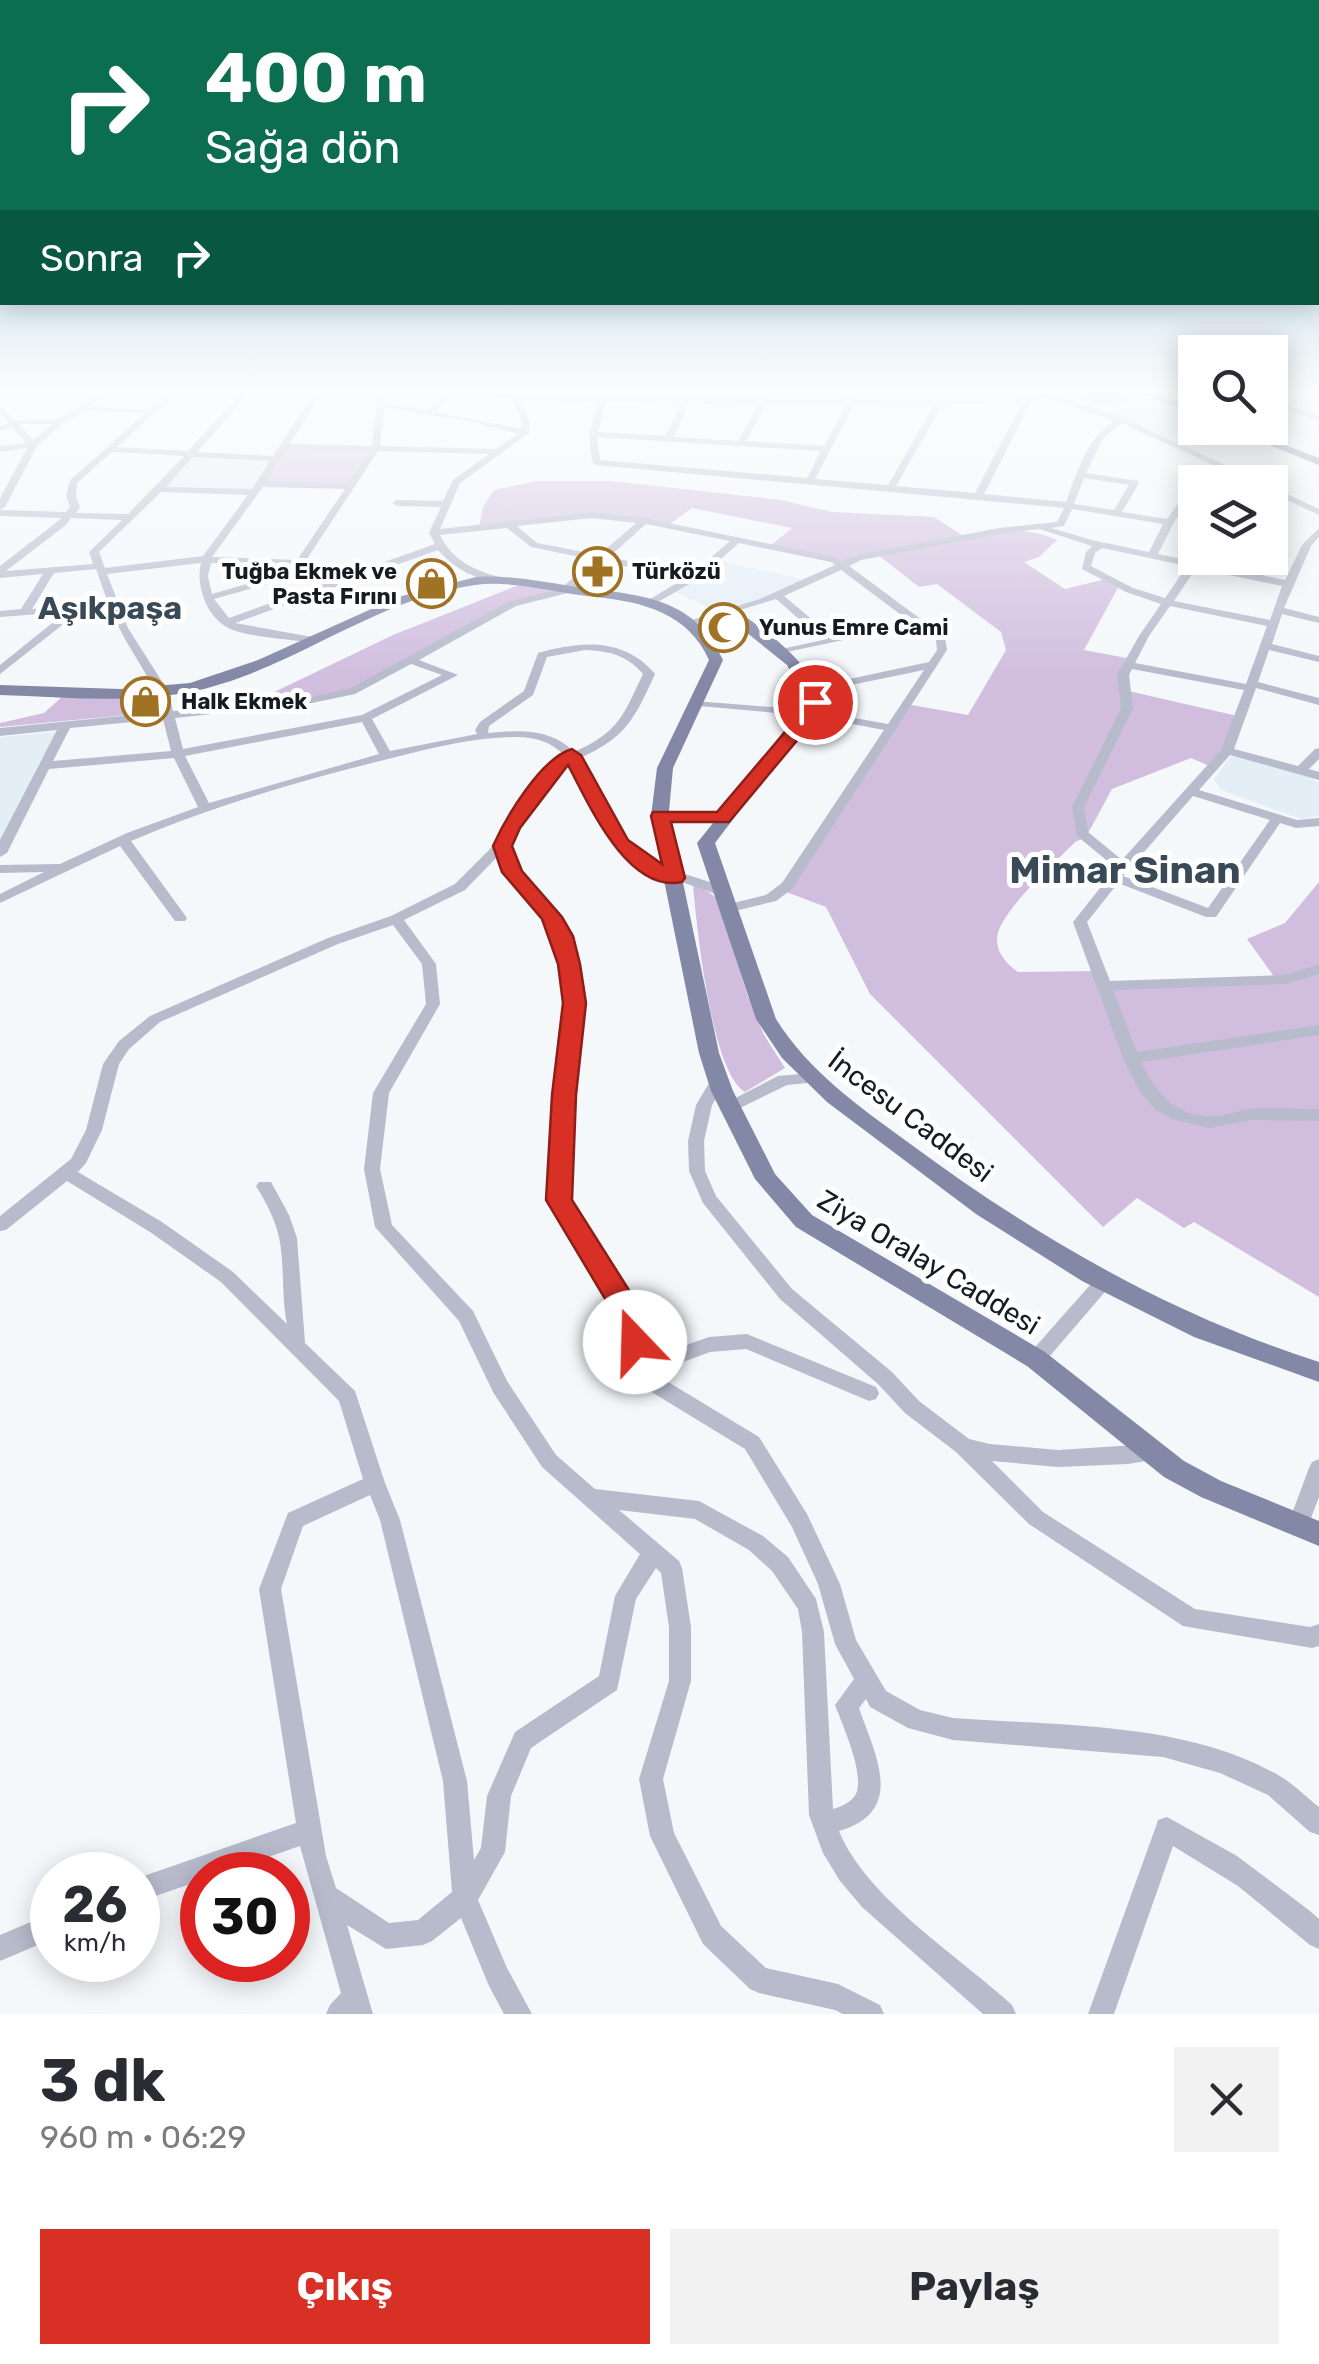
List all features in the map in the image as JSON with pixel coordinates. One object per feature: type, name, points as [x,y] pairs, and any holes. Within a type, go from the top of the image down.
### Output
[{"type":"main road","points":[[0,690],[162,691],[246,672],[462,577],[622,595],[651,603],[690,622]]},
{"type":"main road","points":[[731,613],[781,652],[812,690],[815,702],[810,714]]},
{"type":"main road","name":"Ziya Oralay Caddesi","points":[[690,622],[707,639],[716,660],[666,763],[660,816],[699,1016],[718,1082],[766,1179],[804,1221],[1036,1358],[1151,1453],[1211,1489],[1319,1534]]},
{"type":"main road","name":"İncesu Caddesi","points":[[810,714],[722,818],[706,843],[766,1020],[779,1044],[812,1078],[910,1156],[1104,1280],[1237,1344],[1319,1372]]},
{"type":"main road","points":[[660,816],[722,818]]},
{"type":"street","points":[[12,487],[0,510],[127,518]]},
{"type":"street","points":[[0,573],[72,513],[73,487]]},
{"type":"street","points":[[205,808],[178,754],[162,691],[113,606],[95,549],[159,489],[305,487]]},
{"type":"street","points":[[208,598],[281,577],[300,563],[351,487]]},
{"type":"street","points":[[455,487],[434,533],[462,577]]},
{"type":"street","points":[[872,487],[1070,506],[1169,522]]},
{"type":"street","points":[[978,498],[984,487]]},
{"type":"street","points":[[690,622],[731,613],[837,564],[998,532],[1061,524],[1076,487]]},
{"type":"street","points":[[1116,514],[1132,487]]},
{"type":"street","points":[[257,488],[206,559],[203,583],[208,598],[226,622],[242,630],[314,640]]},
{"type":"street","points":[[1288,497],[1319,512]]},
{"type":"street","points":[[398,503],[444,504]]},
{"type":"street","points":[[1153,554],[1178,510]]},
{"type":"street","points":[[0,899],[122,840],[205,808],[386,755],[513,732],[537,734],[572,755],[620,843],[646,865],[675,878],[695,880],[723,900],[770,898],[787,886],[942,650],[941,638],[837,564],[812,552],[644,520],[592,515],[434,533]]},
{"type":"street","points":[[0,732],[342,695],[512,604],[564,591],[644,520]]},
{"type":"street","points":[[507,523],[534,545],[694,577]]},
{"type":"street","points":[[1041,528],[1100,545],[1178,560]]},
{"type":"street","points":[[1319,531],[1288,584],[1228,751],[1080,922],[1131,1058],[1146,1088],[1162,1106],[1178,1116],[1210,1122],[1250,1114],[1319,1115]]},
{"type":"street","points":[[651,603],[694,577],[737,540]]},
{"type":"street","points":[[1100,545],[1091,552],[1086,567],[1119,586],[1166,602],[1273,624]]},
{"type":"street","points":[[226,622],[439,546]]},
{"type":"street","points":[[0,558],[16,558]]},
{"type":"street","points":[[0,573],[206,559],[300,563]]},
{"type":"street","points":[[24,612],[50,571]]},
{"type":"street","points":[[1186,575],[1128,665],[1122,684],[1127,698],[1125,716],[1078,808],[1082,833],[1120,872],[1211,914],[1278,819]]},
{"type":"street","points":[[1248,575],[1288,584]]},
{"type":"street","points":[[776,594],[831,641]]},
{"type":"street","points":[[0,614],[113,606]]},
{"type":"street","points":[[0,671],[78,608]]},
{"type":"street","points":[[1279,610],[1319,620]]},
{"type":"street","points":[[781,652],[917,621]]},
{"type":"street","points":[[0,1225],[78,1163],[94,1130],[111,1064],[124,1045],[154,1019],[396,919],[460,886],[502,846],[511,827],[557,764],[600,745],[626,722],[649,674],[640,660],[593,646],[542,655],[529,694],[484,724],[484,736]]},
{"type":"street","points":[[1267,646],[1319,659]]},
{"type":"street","points":[[0,655],[20,655]]},
{"type":"street","points":[[49,765],[178,754],[366,718],[452,675],[409,660]]},
{"type":"street","points":[[812,690],[934,664]]},
{"type":"street","points":[[1128,665],[1319,702]]},
{"type":"street","points":[[698,703],[810,714],[892,728]]},
{"type":"street","points":[[366,718],[386,755]]},
{"type":"street","points":[[0,854],[49,765],[66,724]]},
{"type":"street","points":[[1228,751],[1303,768],[1319,776]]},
{"type":"street","points":[[1303,768],[1319,752]]},
{"type":"street","points":[[1193,792],[1296,824],[1319,822]]},
{"type":"street","points":[[122,840],[180,918]]},
{"type":"street","points":[[502,846],[512,872],[552,917],[569,964],[574,1003],[559,1200],[624,1305],[647,1379],[752,1443],[800,1521],[829,1584],[846,1644],[878,1699],[916,1720],[953,1729],[1163,1745],[1222,1762],[1276,1788],[1319,1822]]},
{"type":"street","points":[[0,869],[67,868]]},
{"type":"street","points":[[396,919],[430,964],[433,1004],[381,1092],[372,1169],[384,1226],[466,1316],[500,1386],[550,1461],[671,1568],[680,1627],[680,1681],[651,1778],[662,1836],[712,1935],[760,1980],[838,1997],[871,2014]]},
{"type":"street","points":[[1105,986],[1285,979],[1319,969]]},
{"type":"street","points":[[1131,1058],[1319,1030]]},
{"type":"street","points":[[730,1108],[784,1080],[812,1078]]},
{"type":"street","points":[[718,1082],[704,1104],[696,1140],[702,1188],[786,1294],[885,1378],[912,1407],[963,1446],[1036,1518],[1192,1619],[1312,1638],[1319,1634]]},
{"type":"street","points":[[67,1173],[212,1265],[348,1398],[390,1520],[455,1781],[465,1898],[498,1977],[519,2014]]},
{"type":"street","points":[[265,1186],[284,1218],[291,1246],[292,1306],[300,1329],[296,1347]]},
{"type":"street","points":[[1036,1358],[1104,1280]]},
{"type":"street","points":[[624,1305],[646,1310],[662,1349],[672,1358],[709,1346],[747,1341],[868,1393]]},
{"type":"street","points":[[963,1446],[1028,1458],[1080,1460],[1151,1453]]},
{"type":"street","points":[[1298,1526],[1319,1468]]},
{"type":"street","points":[[351,2009],[310,1830],[270,1589],[295,1520],[375,1483]]},
{"type":"street","points":[[588,1497],[698,1510],[756,1543],[780,1564],[808,1606],[813,1632],[827,1841],[849,1875],[875,1903],[1004,2014]]},
{"type":"street","points":[[325,1896],[386,1936],[423,1932],[465,1898],[493,1852],[498,1796],[522,1740],[608,1682],[626,1596],[653,1552]]},
{"type":"street","points":[[823,1824],[845,1820],[868,1802],[874,1784],[847,1706],[866,1680]]},
{"type":"street","points":[[1101,2014],[1167,1829],[1227,1861],[1274,1894],[1319,1936]]},
{"type":"street","points":[[160,1882],[310,1830]]},
{"type":"street","points":[[0,1948],[30,1935]]},
{"type":"shaded area","points":[[161,487],[257,487],[254,492]]},
{"type":"shaded area","points":[[665,487],[781,500],[832,512],[934,517],[968,539],[1024,531],[1057,540],[1039,557],[1024,562],[1065,589],[1106,579],[1119,586],[1084,650],[1132,659],[1124,690],[1242,717],[1214,768],[1191,758],[1112,789],[1086,837],[1075,842],[1006,916],[997,945],[1004,959],[1018,972],[1098,971],[1105,986],[1275,978],[1247,939],[1285,923],[1319,882],[1319,1297],[1194,1222],[1184,1228],[1137,1198],[1103,1227],[870,994],[826,907],[781,890],[906,704],[968,715],[1006,650],[1001,632],[937,584],[919,587],[877,554],[837,564],[834,560],[771,545],[792,528],[692,508],[667,526],[611,516],[479,527],[483,507],[494,490]]},
{"type":"shaded area","points":[[713,560],[805,581],[731,613],[722,613],[672,591]]},
{"type":"shaded area","points":[[524,583],[564,591],[531,597],[342,695],[267,702],[266,696],[393,635]]},
{"type":"shaded area","points":[[63,696],[156,697],[154,712],[149,713],[0,727],[0,723],[44,713]]},
{"type":"shaded area","points":[[58,732],[40,761],[0,844],[0,737]]},
{"type":"shaded area","points":[[1232,755],[1296,770],[1319,783],[1319,816],[1301,819],[1221,790],[1214,779]]},
{"type":"shaded area","points":[[699,885],[718,899],[747,994],[764,1035],[785,1068],[745,1092],[733,1079],[715,1029],[695,906],[693,886]]},
{"type":"place","name":"Türközü","points":[[597,571]]},
{"type":"place","name":"Tuğba Ekmek ve Pasta Fırını","points":[[432,584]]},
{"type":"place","name":"Yunus Emre Cami","points":[[724,627]]},
{"type":"place","name":"Halk Ekmek","points":[[146,701]]},
{"type":"district","name":"Aşıkpaşa","points":[[110,608]]},
{"type":"district","name":"Mimar Sinan","points":[[1125,870]]},
{"type":"route","points":[[635,1342],[624,1305],[559,1200],[574,1003],[569,964],[552,917],[512,872],[502,846],[511,827],[557,764],[572,755],[620,843],[646,865],[675,878],[660,816],[722,818],[810,714],[815,702]]}]
